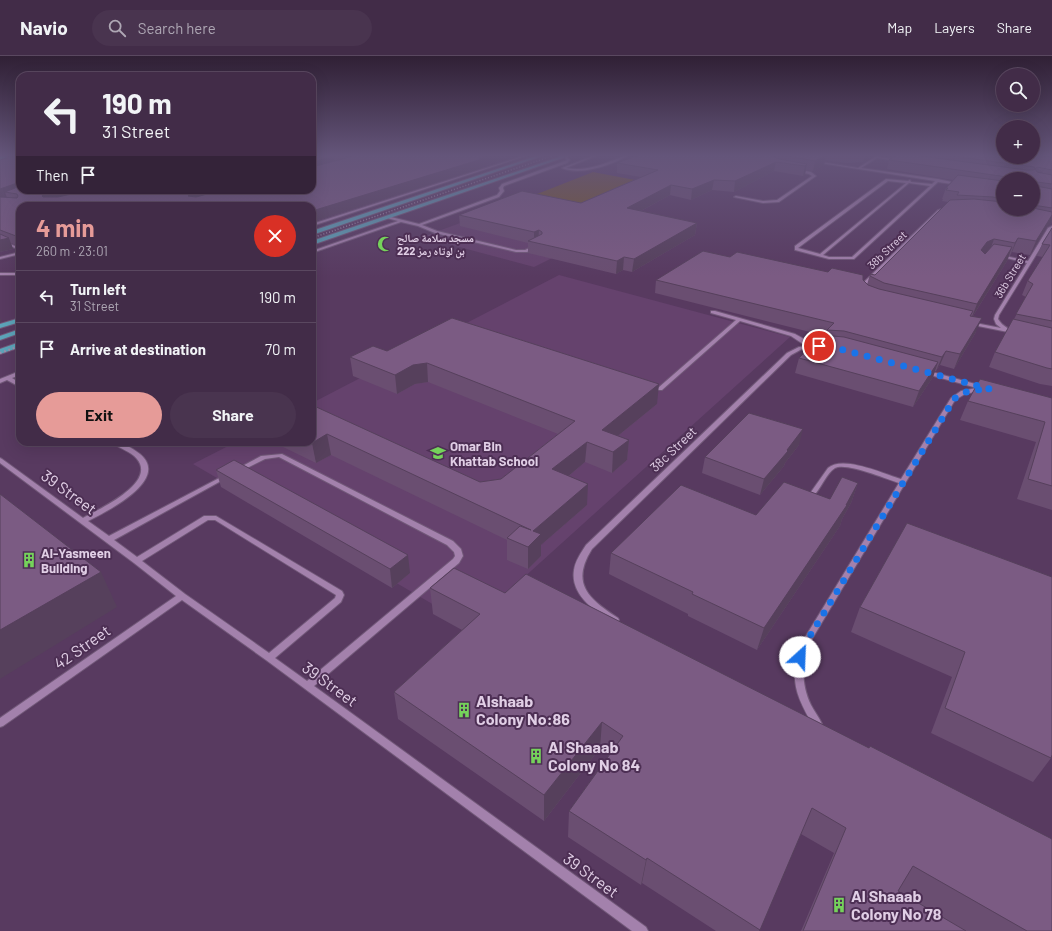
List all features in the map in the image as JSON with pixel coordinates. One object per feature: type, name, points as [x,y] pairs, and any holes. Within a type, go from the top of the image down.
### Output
[{"type":"main road","points":[[316,232],[425,196]]},
{"type":"main road","points":[[316,242],[450,196]]},
{"type":"main road","points":[[362,209],[362,217]]},
{"type":"main road","points":[[0,326],[16,321]]},
{"type":"main road","points":[[0,334],[16,328]]},
{"type":"main road","points":[[0,338],[16,332]]},
{"type":"main road","points":[[0,352],[16,346]]},
{"type":"street","points":[[316,224],[402,196]]},
{"type":"street","points":[[419,225],[498,196]]},
{"type":"street","points":[[736,197],[763,202],[778,200],[784,196]]},
{"type":"street","points":[[864,196],[796,247],[796,249],[820,256],[841,259],[853,258],[921,196]]},
{"type":"street","points":[[820,256],[892,196]]},
{"type":"street","name":"38b Street","points":[[864,294],[862,291],[864,285],[939,211],[956,208]]},
{"type":"street","points":[[388,217],[419,225],[436,232],[516,252],[526,251],[539,245]]},
{"type":"street","points":[[316,251],[401,220]]},
{"type":"street","name":"36b Street","points":[[1010,332],[998,323],[996,319],[1049,229],[1052,227]]},
{"type":"street","points":[[0,241],[16,247]]},
{"type":"street","points":[[0,258],[16,254]]},
{"type":"street","points":[[993,255],[1029,262]]},
{"type":"street","points":[[0,274],[16,274]]},
{"type":"street","points":[[713,312],[792,335],[802,340],[809,346],[824,346]]},
{"type":"street","points":[[660,389],[739,320]]},
{"type":"street","points":[[967,322],[1024,335]]},
{"type":"street","name":"38c Street","points":[[625,626],[598,609],[578,586],[576,576],[578,565],[582,556],[589,547],[789,354],[809,346]]},
{"type":"street","points":[[803,717],[820,726],[805,704],[798,684],[798,665],[802,649],[954,399],[958,394],[966,391],[990,389],[916,370]]},
{"type":"street","points":[[0,380],[16,375]]},
{"type":"street","points":[[8,378],[16,383]]},
{"type":"street","points":[[83,521],[129,494],[139,484],[145,474],[145,465],[140,458],[121,446]]},
{"type":"street","points":[[108,540],[263,457],[275,455],[284,457],[455,547],[459,556],[456,561],[308,686]]},
{"type":"street","name":"39 Street","points":[[0,460],[182,596],[308,686],[642,931]]},
{"type":"street","points":[[814,492],[831,468],[840,464],[903,482]]},
{"type":"street","points":[[137,561],[207,518],[216,518],[339,593],[340,595],[338,600],[269,658]]},
{"type":"street","name":"42 Street","points":[[0,723],[182,596]]},
{"type":"shaded area","points":[[532,196],[599,196],[573,207],[527,198]]},
{"type":"shaded area","points":[[523,200],[625,222],[534,267],[422,237]]},
{"type":"shaded area","name":"Omar Bin Khattab School","points":[[559,275],[790,337],[470,626],[193,464],[228,446],[316,446],[316,401]]},
{"type":"building","points":[[362,196],[316,210],[316,202],[16,202],[16,236],[0,230],[0,197]]},
{"type":"building","points":[[509,196],[546,196],[581,203],[598,196],[650,196],[627,208],[697,223],[634,259],[624,257],[617,261],[528,241],[542,234],[539,230],[534,232],[459,215]]},
{"type":"building","points":[[972,196],[996,196],[996,198],[993,197]]},
{"type":"building","points":[[1040,196],[1052,196],[1052,208],[1040,206]]},
{"type":"building","points":[[974,199],[996,201],[996,216],[1040,216],[1040,209],[1052,212],[1052,215],[1036,241],[1018,238],[1015,243],[994,239],[987,242],[981,250],[985,254],[994,244],[1012,247],[977,304],[884,283],[870,276],[870,274],[875,275],[950,200]]},
{"type":"building","points":[[1052,228],[1052,321],[1016,314],[1033,284],[1028,280],[1050,245],[1042,244]]},
{"type":"building","points":[[0,234],[9,238],[0,240]]},
{"type":"building","points":[[703,251],[730,257],[737,252],[828,272],[832,268],[863,275],[863,280],[868,285],[879,289],[973,311],[970,316],[982,318],[960,354],[946,351],[942,357],[844,331],[827,330],[834,323],[656,280]]},
{"type":"building","points":[[452,318],[659,384],[602,430],[629,440],[613,452],[587,442],[552,469],[588,484],[533,531],[541,534],[528,547],[507,538],[520,526],[531,530],[327,434],[316,441],[316,407],[480,482],[501,479],[575,421],[427,363],[413,365],[395,375],[350,357],[373,346],[387,351]]},
{"type":"building","points":[[1013,319],[1052,328],[1052,369],[995,352]]},
{"type":"building","points":[[822,335],[844,337],[938,362],[919,391],[799,358]]},
{"type":"building","points":[[980,379],[1052,398],[1052,486],[1028,479],[1045,422],[968,401]]},
{"type":"building","points":[[749,413],[803,429],[787,450],[788,451],[764,479],[705,457]]},
{"type":"building","points":[[234,460],[408,555],[390,569],[216,470]]},
{"type":"building","points":[[842,477],[858,483],[847,505],[764,628],[611,553],[681,485],[756,515],[784,482],[830,499]]},
{"type":"building","points":[[0,494],[101,572],[0,630]]},
{"type":"building","points":[[907,523],[1052,577],[1051,758],[945,708],[965,652],[860,607]]},
{"type":"building","points":[[454,568],[505,593],[526,574],[1052,839],[1052,931],[1027,931],[913,866],[898,891],[966,931],[803,931],[846,828],[812,808],[760,930],[647,858],[646,860],[569,811],[623,736],[602,722],[544,795],[394,692],[480,614],[430,588]]},
{"type":"railway","points":[[316,237],[435,196]]},
{"type":"railway","points":[[0,353],[16,347]]},
{"type":"place","name":"مسجد سلامة صالح بن لوتاه رمز 222","points":[[385,244]]},
{"type":"place","name":"Omar Bin Khattab School","points":[[438,453]]},
{"type":"place","name":"Al-Yasmeen Building","points":[[29,560]]},
{"type":"place","name":"Alshaab Colony No:86","points":[[464,710]]},
{"type":"place","name":"Al Shaaab Colony No 84","points":[[536,756]]},
{"type":"place","name":"Al Shaaab Colony No 78","points":[[839,905]]},
{"type":"route","points":[[800,657],[802,649],[954,399],[958,394],[966,391],[990,389],[840,349],[819,346]]}]
